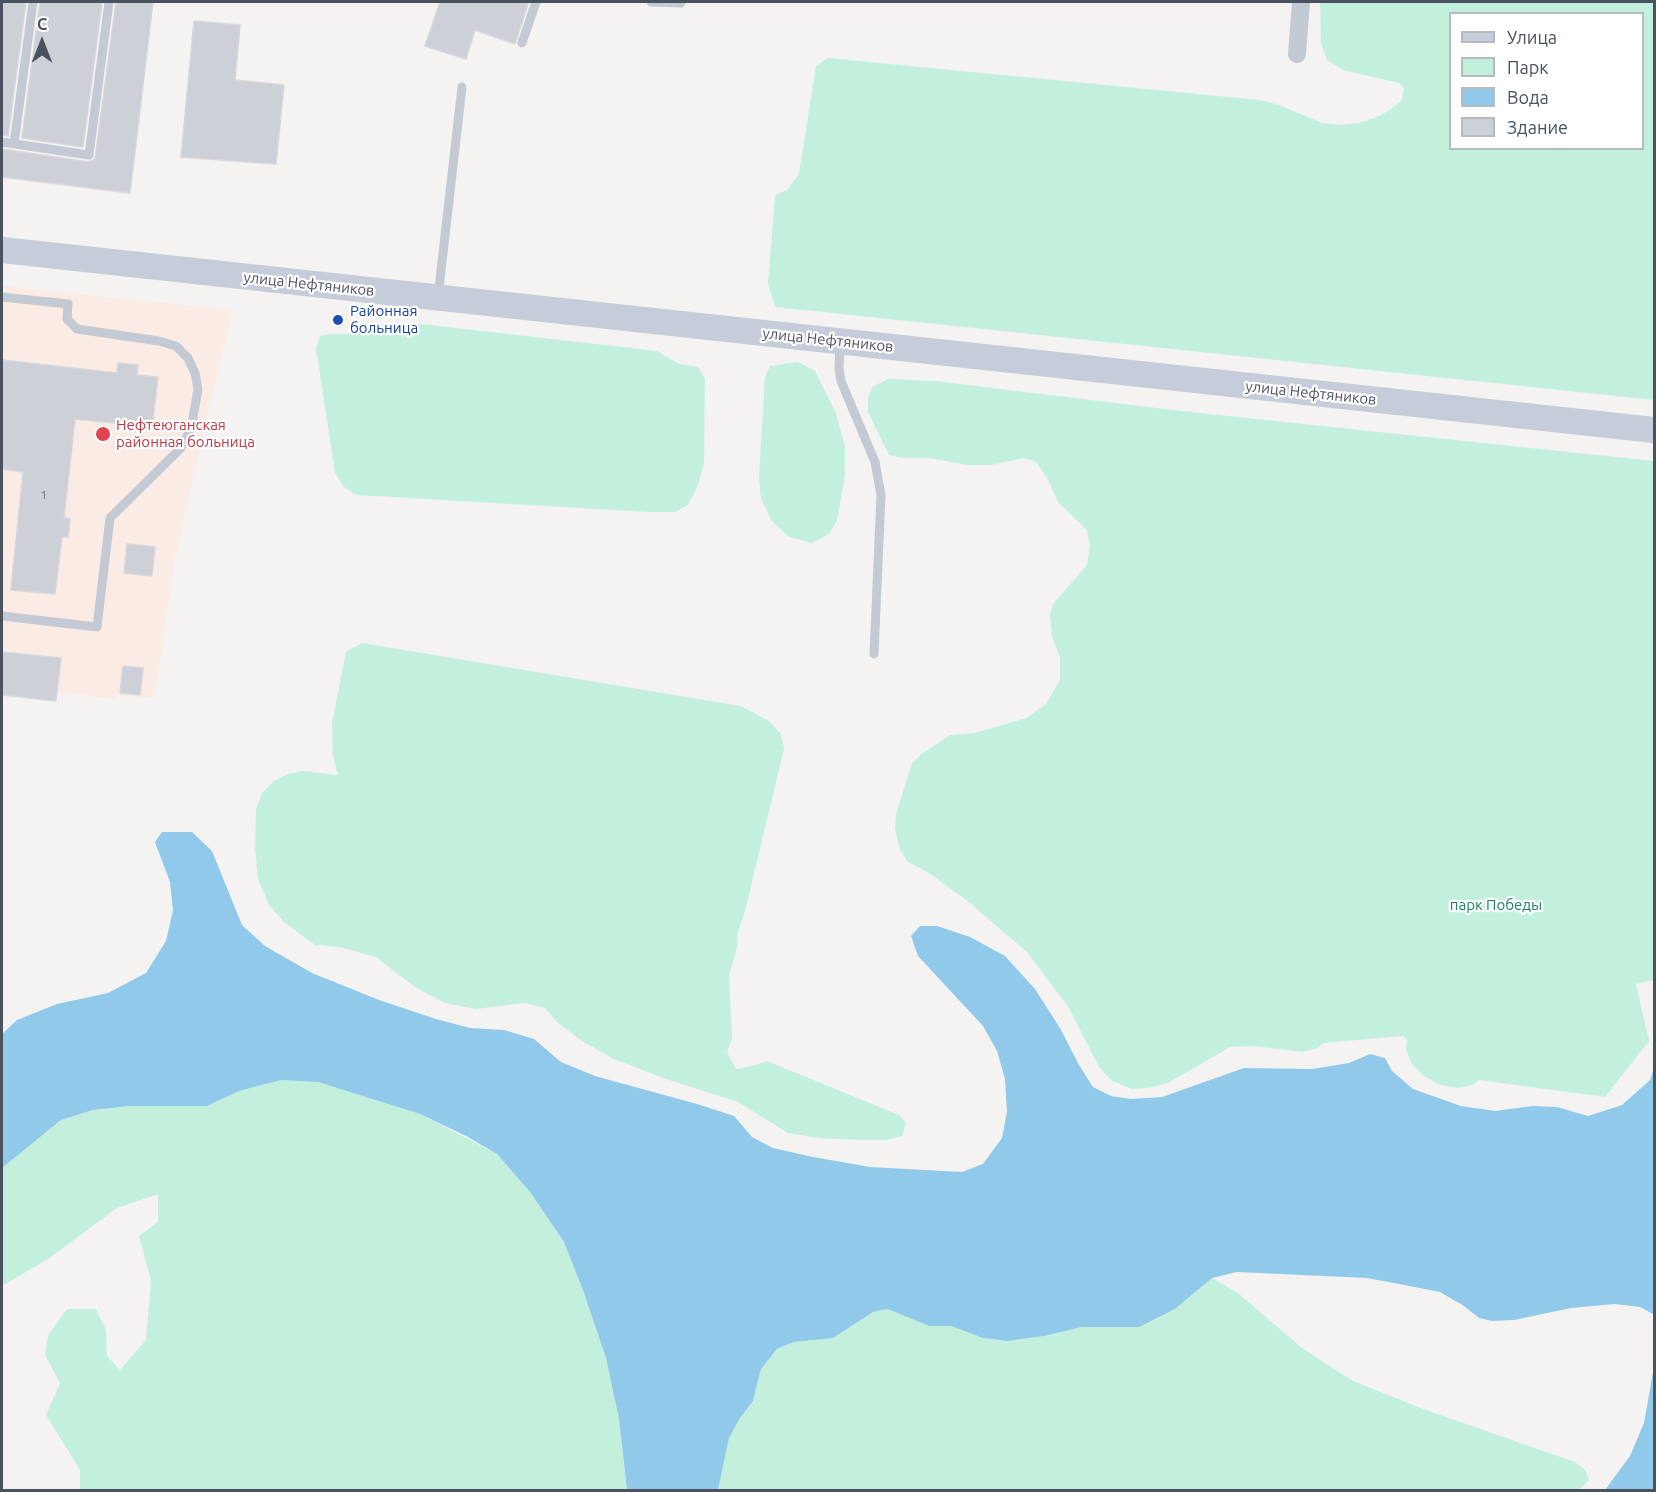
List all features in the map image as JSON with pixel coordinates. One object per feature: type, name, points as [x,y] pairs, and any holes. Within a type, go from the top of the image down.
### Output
[{"type":"street","points":[[1298,54],[1301,2]]},
{"type":"street","name":"улица Нефтяников","points":[[2,250],[1654,430]]},
{"type":"lane","points":[[14,144],[33,2]]},
{"type":"lane","points":[[2,142],[89,154],[109,2]]},
{"type":"lane","points":[[522,43],[536,2]]},
{"type":"lane","points":[[651,2],[681,3]]},
{"type":"lane","points":[[438,298],[462,87]]},
{"type":"lane","points":[[2,297],[68,304],[67,319],[77,329],[159,341],[176,346],[188,358],[195,373],[198,389],[191,429],[180,449],[110,518],[97,627],[2,616]]},
{"type":"lane","points":[[841,342],[839,368],[841,381],[875,462],[881,495],[874,654]]},
{"type":"shaded area","name":"Нефтеюганская районная больница","points":[[2,286],[232,310],[175,557],[154,698],[117,695],[116,699],[57,692],[56,701],[2,695]]},
{"type":"green space","points":[[1320,2],[1654,2],[1654,400],[775,307],[768,284],[775,195],[787,190],[799,174],[816,66],[828,58],[1260,100],[1279,105],[1322,123],[1340,125],[1359,123],[1377,117],[1402,100],[1404,88],[1399,83],[1343,70],[1327,60],[1321,44]]},
{"type":"green space","points":[[402,324],[421,324],[657,351],[679,364],[698,367],[705,378],[704,463],[698,485],[688,505],[675,512],[648,512],[357,495],[344,487],[335,473],[316,348],[320,336],[358,334]]},
{"type":"green space","points":[[798,362],[815,371],[836,413],[845,447],[845,476],[837,521],[829,534],[812,543],[789,537],[772,521],[761,499],[759,478],[765,377],[770,366]]},
{"type":"green space","name":"парк Победы","points":[[888,379],[936,381],[1181,411],[1654,461],[1654,980],[1636,984],[1649,1041],[1605,1097],[1479,1080],[1472,1085],[1458,1088],[1440,1085],[1424,1076],[1411,1063],[1406,1049],[1407,1039],[1402,1036],[1323,1043],[1318,1048],[1303,1052],[1252,1046],[1230,1047],[1168,1083],[1132,1089],[1112,1081],[1099,1067],[1069,1008],[1027,952],[965,899],[927,872],[908,862],[900,850],[895,829],[896,814],[912,763],[923,753],[950,735],[975,733],[1026,718],[1046,704],[1060,680],[1060,658],[1052,636],[1050,615],[1053,604],[1087,565],[1090,545],[1087,530],[1058,502],[1048,480],[1036,462],[1024,458],[991,465],[967,465],[929,458],[902,458],[889,455],[868,412],[868,398],[872,387]]},
{"type":"green space","points":[[362,643],[741,706],[769,721],[781,734],[784,749],[729,975],[732,1038],[727,1052],[736,1069],[767,1061],[899,1115],[906,1123],[902,1136],[887,1140],[857,1140],[819,1138],[788,1133],[738,1102],[666,1079],[614,1059],[582,1041],[558,1023],[545,1008],[525,1003],[476,1009],[445,1003],[415,987],[376,957],[340,947],[315,945],[284,922],[269,905],[258,879],[255,848],[256,809],[262,793],[274,781],[288,774],[303,771],[338,775],[333,756],[332,723],[346,652]]},
{"type":"green space","points":[[281,1080],[318,1082],[420,1114],[497,1154],[530,1192],[564,1242],[606,1358],[619,1419],[627,1490],[80,1490],[80,1470],[46,1415],[60,1383],[45,1355],[48,1335],[67,1309],[96,1309],[106,1330],[107,1356],[120,1370],[146,1340],[151,1281],[139,1236],[158,1222],[158,1194],[117,1208],[48,1259],[2,1286],[2,1168],[61,1120],[93,1110],[129,1106],[207,1106],[239,1091]]},
{"type":"green space","points":[[1212,1278],[1238,1293],[1302,1348],[1353,1381],[1426,1410],[1575,1462],[1586,1471],[1589,1480],[1579,1490],[718,1490],[729,1438],[753,1401],[761,1369],[777,1349],[794,1342],[833,1338],[873,1312],[889,1309],[929,1326],[951,1326],[983,1338],[1007,1341],[1044,1336],[1082,1327],[1139,1327],[1175,1309]]},
{"type":"water","points":[[162,832],[192,832],[212,851],[242,925],[265,946],[312,973],[379,1000],[436,1019],[470,1028],[504,1030],[534,1039],[561,1062],[595,1076],[734,1116],[752,1137],[773,1148],[870,1167],[962,1172],[983,1164],[1002,1138],[1007,1112],[1005,1079],[997,1051],[983,1026],[918,956],[911,936],[920,926],[937,926],[970,937],[1005,956],[1035,989],[1093,1087],[1111,1096],[1131,1099],[1162,1097],[1244,1068],[1312,1069],[1349,1063],[1370,1054],[1385,1058],[1392,1071],[1413,1089],[1461,1106],[1495,1111],[1532,1106],[1557,1107],[1588,1116],[1622,1105],[1650,1080],[1654,1068],[1654,1318],[1653,1314],[1640,1307],[1615,1304],[1571,1308],[1514,1320],[1492,1321],[1479,1318],[1440,1292],[1404,1285],[1367,1278],[1237,1272],[1212,1278],[1175,1309],[1139,1327],[1082,1327],[1044,1336],[1007,1341],[983,1338],[951,1326],[929,1326],[888,1309],[873,1312],[833,1338],[794,1342],[777,1349],[761,1369],[753,1401],[729,1438],[718,1490],[627,1490],[619,1419],[606,1358],[564,1242],[530,1192],[497,1154],[466,1136],[420,1114],[318,1082],[281,1080],[239,1091],[207,1106],[129,1106],[93,1110],[61,1120],[2,1168],[2,1034],[17,1020],[57,1004],[108,993],[146,973],[166,941],[173,910],[170,882],[155,842]]},
{"type":"water","points":[[1654,1367],[1654,1490],[1605,1490],[1630,1456],[1644,1423]]},
{"type":"building","points":[[2,2],[26,2],[8,136],[2,135]]},
{"type":"building","points":[[40,2],[102,2],[83,147],[22,138]]},
{"type":"building","points":[[116,2],[153,2],[130,193],[2,177],[2,149],[88,162],[95,159]]},
{"type":"building","points":[[440,2],[521,2],[528,4],[515,44],[475,30],[466,59],[425,46]]},
{"type":"building","points":[[194,21],[240,25],[235,80],[284,85],[276,164],[181,157]]},
{"type":"building","points":[[2,360],[117,373],[118,363],[138,365],[137,375],[158,377],[152,427],[75,419],[64,518],[70,519],[68,537],[62,537],[55,594],[11,590],[23,472],[2,469]]},
{"type":"building","points":[[127,544],[155,547],[152,576],[124,573]]},
{"type":"building","points":[[2,652],[61,658],[56,701],[2,695]]},
{"type":"building","points":[[123,666],[143,668],[140,695],[120,693]]},
{"type":"place","name":"Районная больница","points":[[338,320]]},
{"type":"place","name":"Нефтеюганская районная больница","points":[[103,434]]}]
